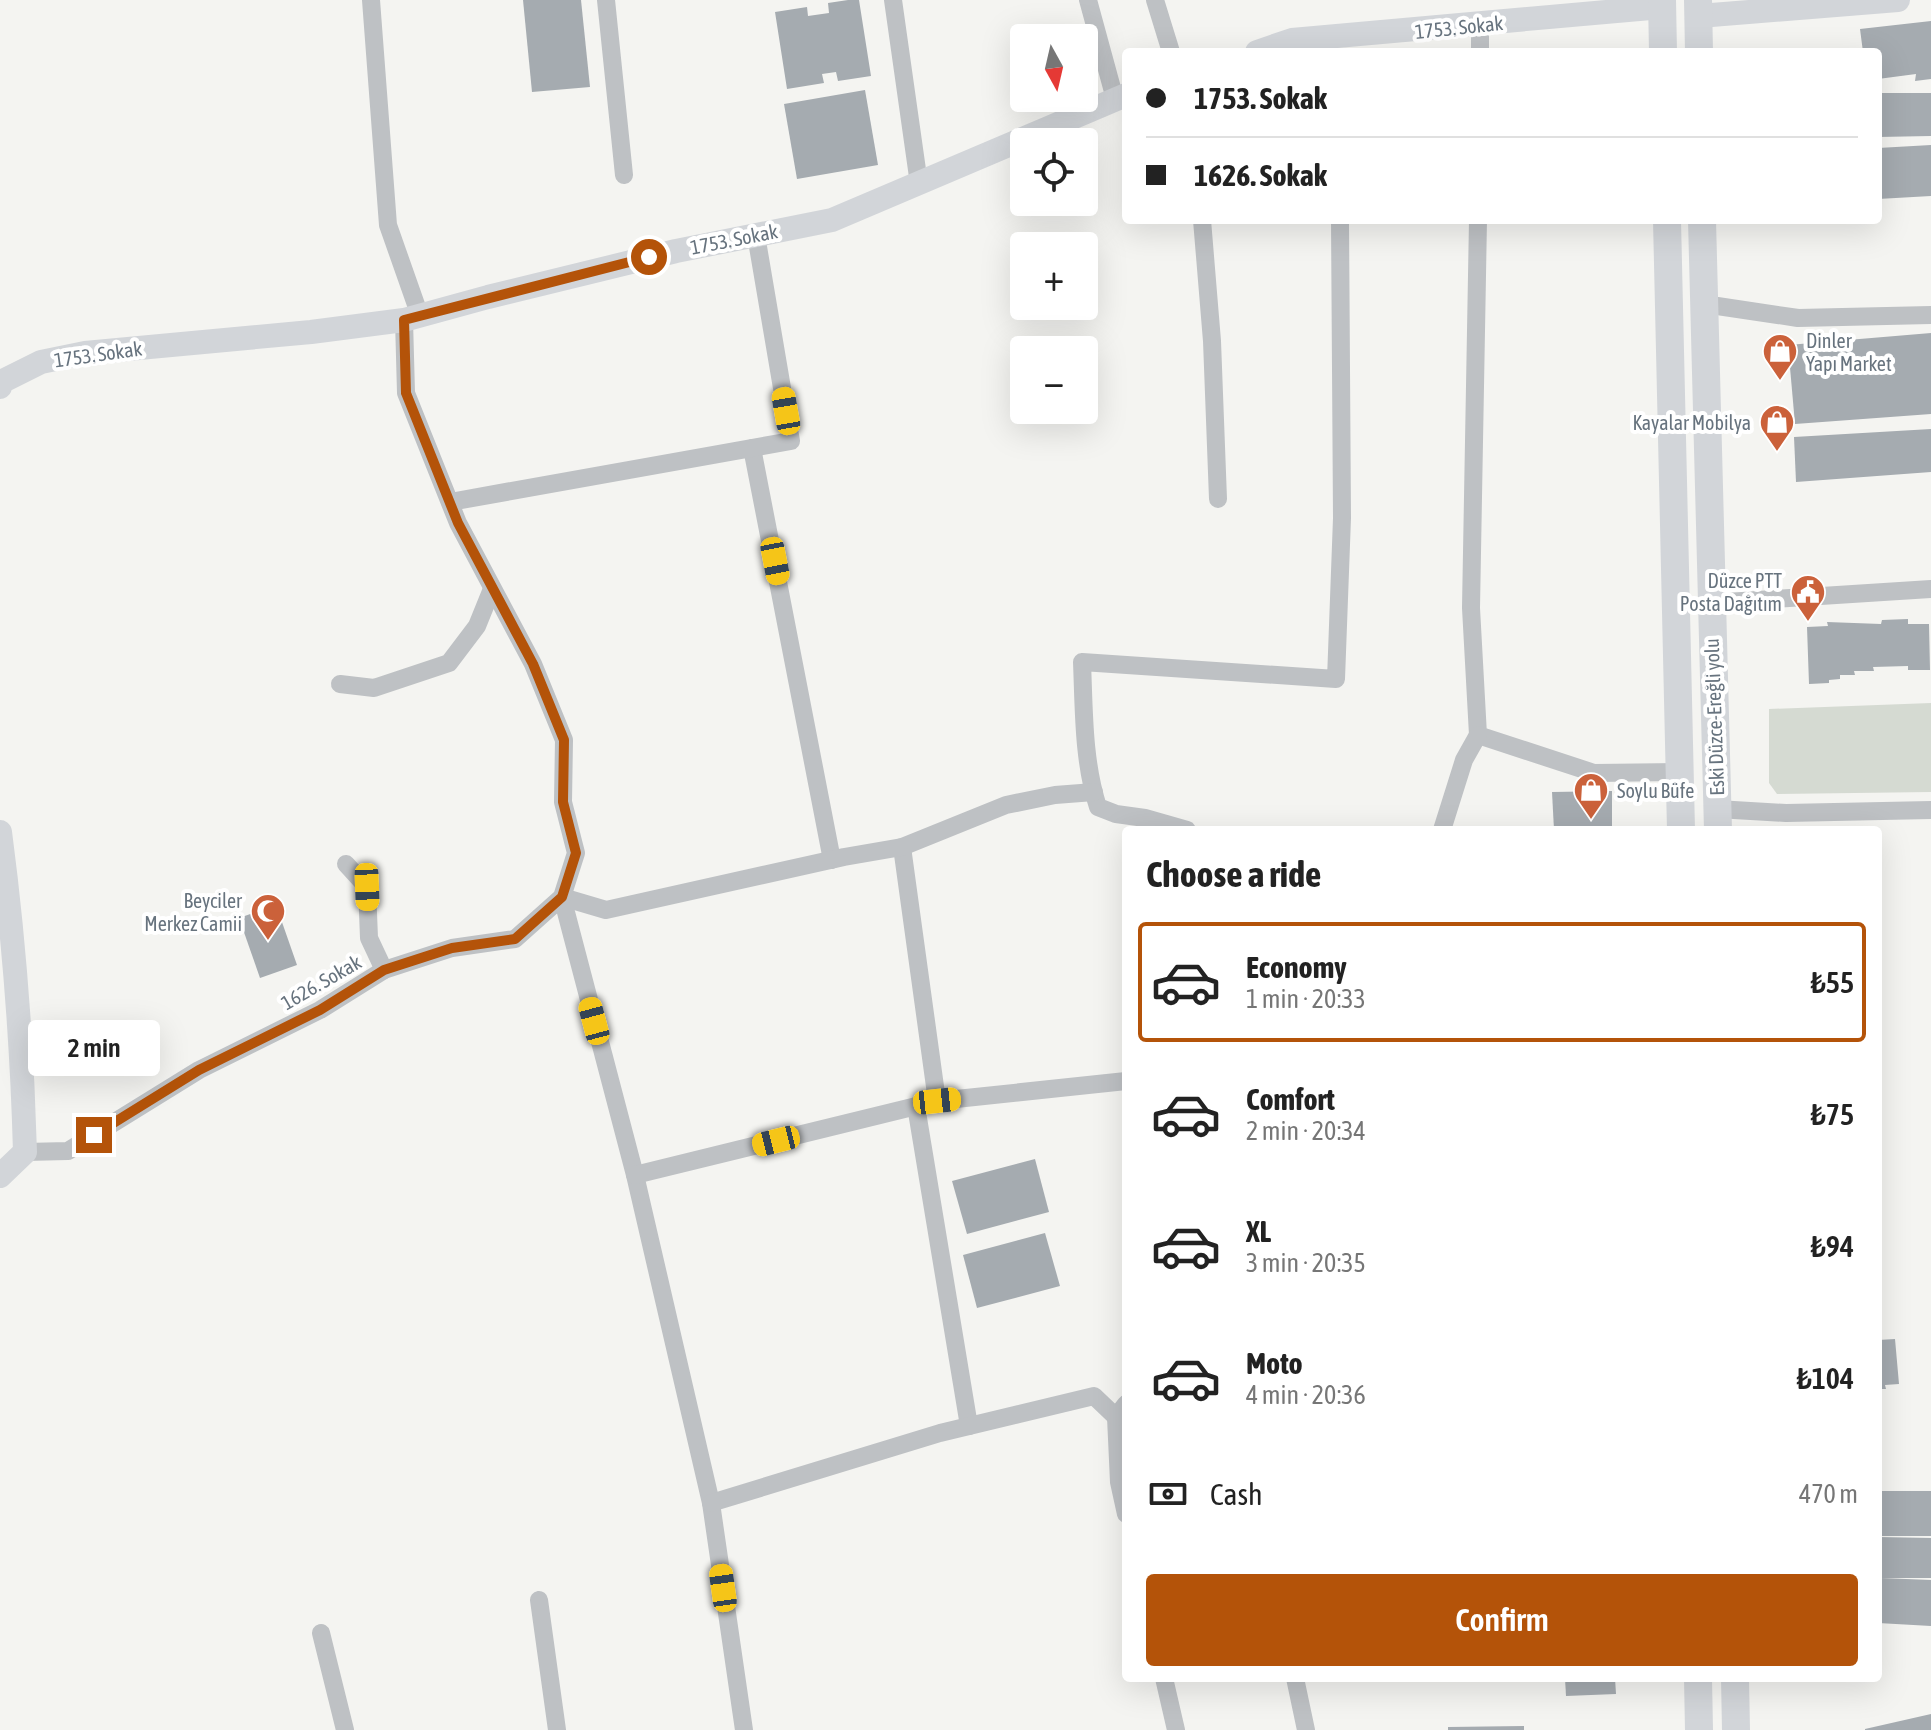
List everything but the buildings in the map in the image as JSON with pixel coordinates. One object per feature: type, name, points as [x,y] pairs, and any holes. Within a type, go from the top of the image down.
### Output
[{"type":"main road","points":[[1662,4],[1663,48]]},
{"type":"main road","points":[[1698,8],[1699,48]]},
{"type":"main road","name":"Eski Düzce-Ereğli yolu","points":[[1667,224],[1681,826]]},
{"type":"main road","name":"Eski Düzce-Ereğli yolu","points":[[1702,224],[1718,819]]},
{"type":"main road","points":[[1698,1682],[1699,1730]]},
{"type":"main road","points":[[1735,1682],[1736,1730]]},
{"type":"street","points":[[371,0],[388,225],[412,318],[406,393],[450,502],[533,664],[564,740],[563,802],[576,853],[562,897],[635,1175],[711,1503],[744,1730]]},
{"type":"street","points":[[606,0],[624,175]]},
{"type":"street","points":[[893,0],[919,184]]},
{"type":"street","points":[[1088,0],[1120,97]]},
{"type":"street","points":[[1155,0],[1170,48]]},
{"type":"street","points":[[1698,8],[1898,0]]},
{"type":"street","name":"1753. Sokak","points":[[1269,48],[1292,40],[1346,44],[1480,24],[1662,4]]},
{"type":"street","points":[[1480,24],[1480,48]]},
{"type":"street","name":"1753. Sokak","points":[[0,383],[41,362],[85,353],[311,332],[412,318],[662,254],[832,220],[1120,97]]},
{"type":"street","points":[[1202,224],[1211,326],[1218,499]]},
{"type":"street","points":[[1173,826],[1098,807],[1086,733],[1082,662],[1336,679],[1342,518],[1340,224]]},
{"type":"street","points":[[1443,826],[1464,760],[1478,735],[1471,593],[1478,224]]},
{"type":"street","points":[[450,502],[791,441],[756,235]]},
{"type":"street","points":[[1704,304],[1798,318],[1931,315]]},
{"type":"street","points":[[752,448],[832,860]]},
{"type":"street","points":[[340,684],[374,688],[449,663],[477,626],[492,589]]},
{"type":"street","points":[[1711,603],[1931,589]]},
{"type":"street","points":[[1478,735],[1594,773],[1680,772]]},
{"type":"street","points":[[562,897],[606,910],[902,847],[1006,805],[1055,795],[1094,792]]},
{"type":"street","points":[[1718,819],[1786,813],[1931,810]]},
{"type":"street","points":[[0,832],[8,1004],[23,1076],[25,1152],[0,1176]]},
{"type":"street","points":[[902,847],[937,1101]]},
{"type":"street","points":[[346,864],[367,887],[369,938],[384,970]]},
{"type":"street","name":"1626. Sokak","points":[[25,1152],[68,1151],[199,1070],[320,1010],[384,970],[452,948],[515,939],[562,897]]},
{"type":"street","points":[[635,1175],[937,1101],[1122,1081]]},
{"type":"street","points":[[916,1106],[969,1426]]},
{"type":"street","points":[[711,1503],[969,1426],[1094,1396],[1121,1411],[1119,1482],[1122,1496]]},
{"type":"street","points":[[539,1600],[557,1730]]},
{"type":"street","points":[[321,1633],[345,1730]]},
{"type":"street","points":[[1165,1682],[1176,1730]]},
{"type":"street","points":[[1296,1682],[1306,1730]]},
{"type":"shaded area","points":[[1931,703],[1931,792],[1777,794],[1769,783],[1769,709]]},
{"type":"place","name":"Dinler Yapı Market","points":[[1780,382]]},
{"type":"place","name":"Kayalar Mobilya","points":[[1777,453]]},
{"type":"place","name":"Düzce PTT Posta Dağıtım","points":[[1808,623]]},
{"type":"place","name":"Soylu Büfe","points":[[1591,821]]},
{"type":"place","name":"Beyciler Merkez Camii","points":[[268,942]]},
{"type":"route","points":[[94,1135],[199,1070],[320,1010],[384,970],[452,948],[515,939],[562,897],[576,853],[563,802],[564,740],[533,664],[458,523],[406,393],[404,320],[649,257]]}]
